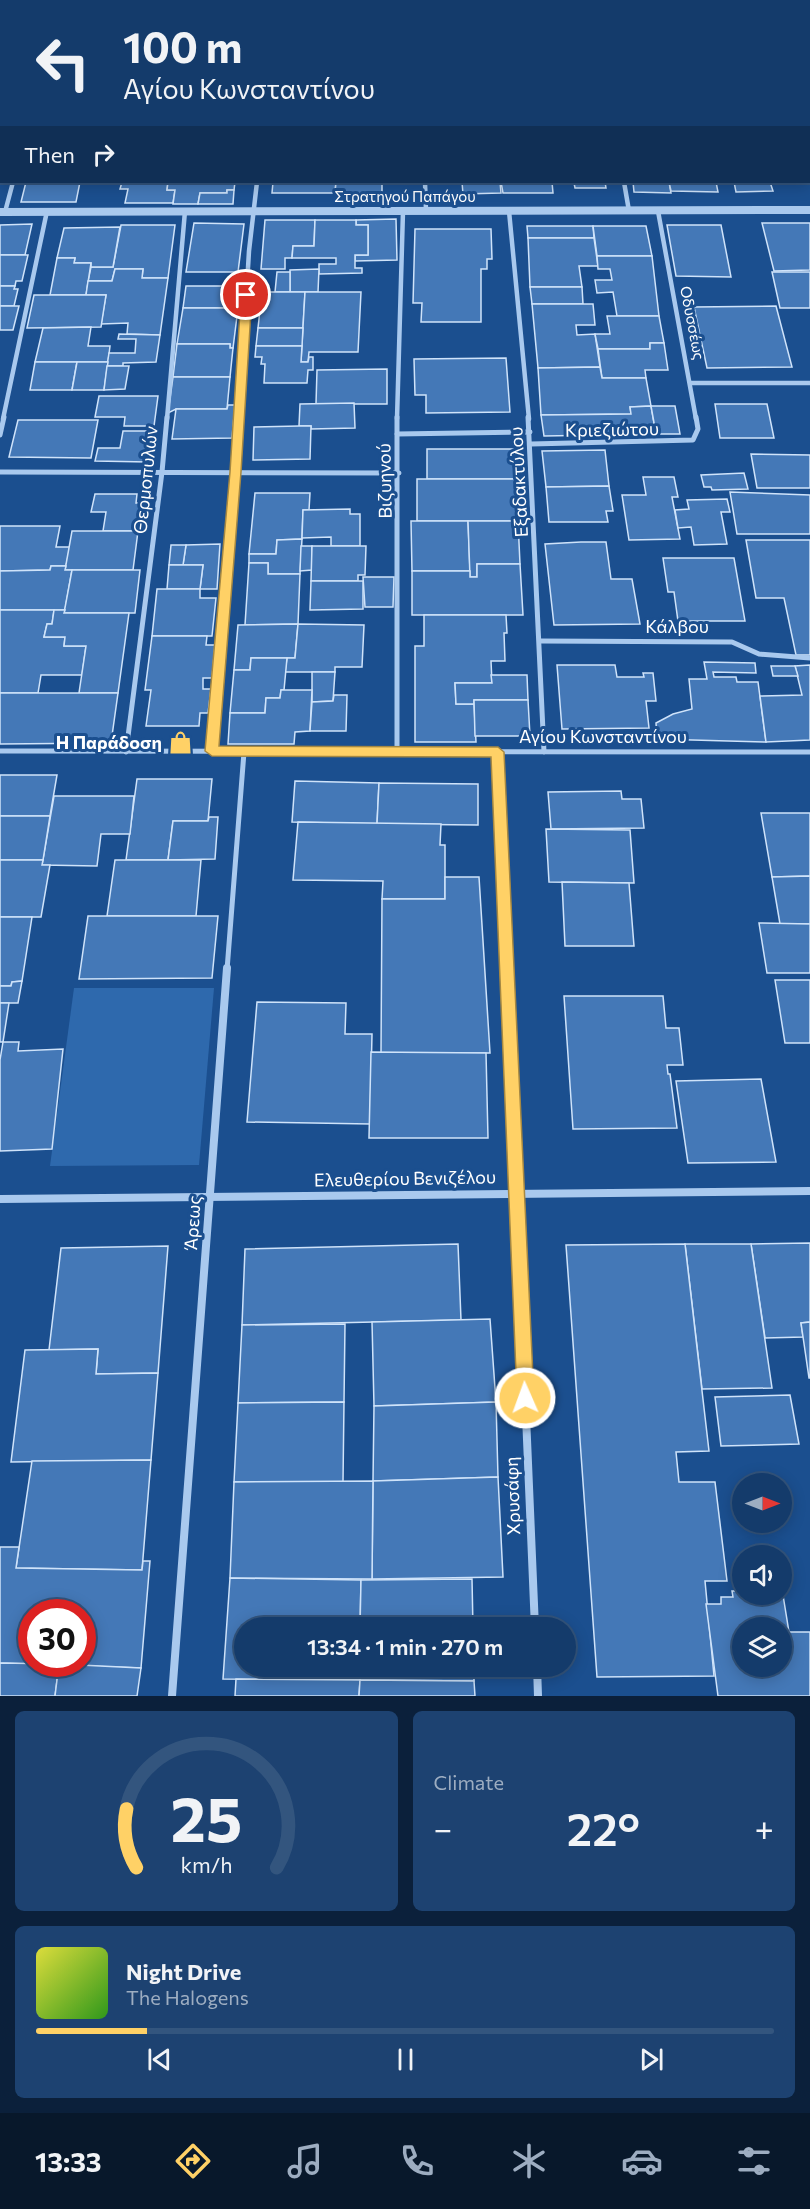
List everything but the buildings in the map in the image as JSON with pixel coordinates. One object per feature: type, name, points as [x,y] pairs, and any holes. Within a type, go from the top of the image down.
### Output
[{"type":"street","points":[[2,212],[13,183]]},
{"type":"street","points":[[212,751],[236,472],[249,251],[257,183]]},
{"type":"street","points":[[426,183],[426,211]]},
{"type":"street","points":[[624,183],[629,211]]},
{"type":"street","name":"Στρατηγού Παπάγου","points":[[2,212],[810,210]]},
{"type":"street","name":"Θερμοπυλών","points":[[126,752],[162,472],[185,211]]},
{"type":"street","name":"Βιζυηνού","points":[[397,752],[399,472],[397,434],[403,211]]},
{"type":"street","name":"Εξαδακτύλου","points":[[509,211],[531,444],[544,752]]},
{"type":"street","name":"Οδυσσέως","points":[[658,211],[691,383],[698,429],[693,440]]},
{"type":"street","points":[[0,435],[47,212]]},
{"type":"street","points":[[691,383],[810,384]]},
{"type":"street","points":[[397,434],[530,432]]},
{"type":"street","name":"Κριεζιώτου","points":[[531,444],[693,440]]},
{"type":"street","points":[[0,472],[399,472]]},
{"type":"street","name":"Κάλβου","points":[[541,641],[732,642],[759,654],[810,658]]},
{"type":"street","name":"Αγίου Κωνσταντίνου","points":[[0,751],[810,752]]},
{"type":"street","name":"Άρεως","points":[[172,1696],[244,752]]},
{"type":"street","name":"Χρυσάφη","points":[[498,752],[535,1617]]},
{"type":"street","name":"Ελευθερίου Βενιζέλου","points":[[0,1199],[516,1192],[810,1191]]},
{"type":"street","points":[[537,1677],[538,1696]]},
{"type":"shaded area","points":[[74,988],[214,988],[199,1165],[50,1166]]},
{"type":"place","name":"Η Παράδοση","points":[[180,743]]},
{"type":"route","points":[[246,295],[236,472],[212,751],[498,752],[525,1398]]}]
